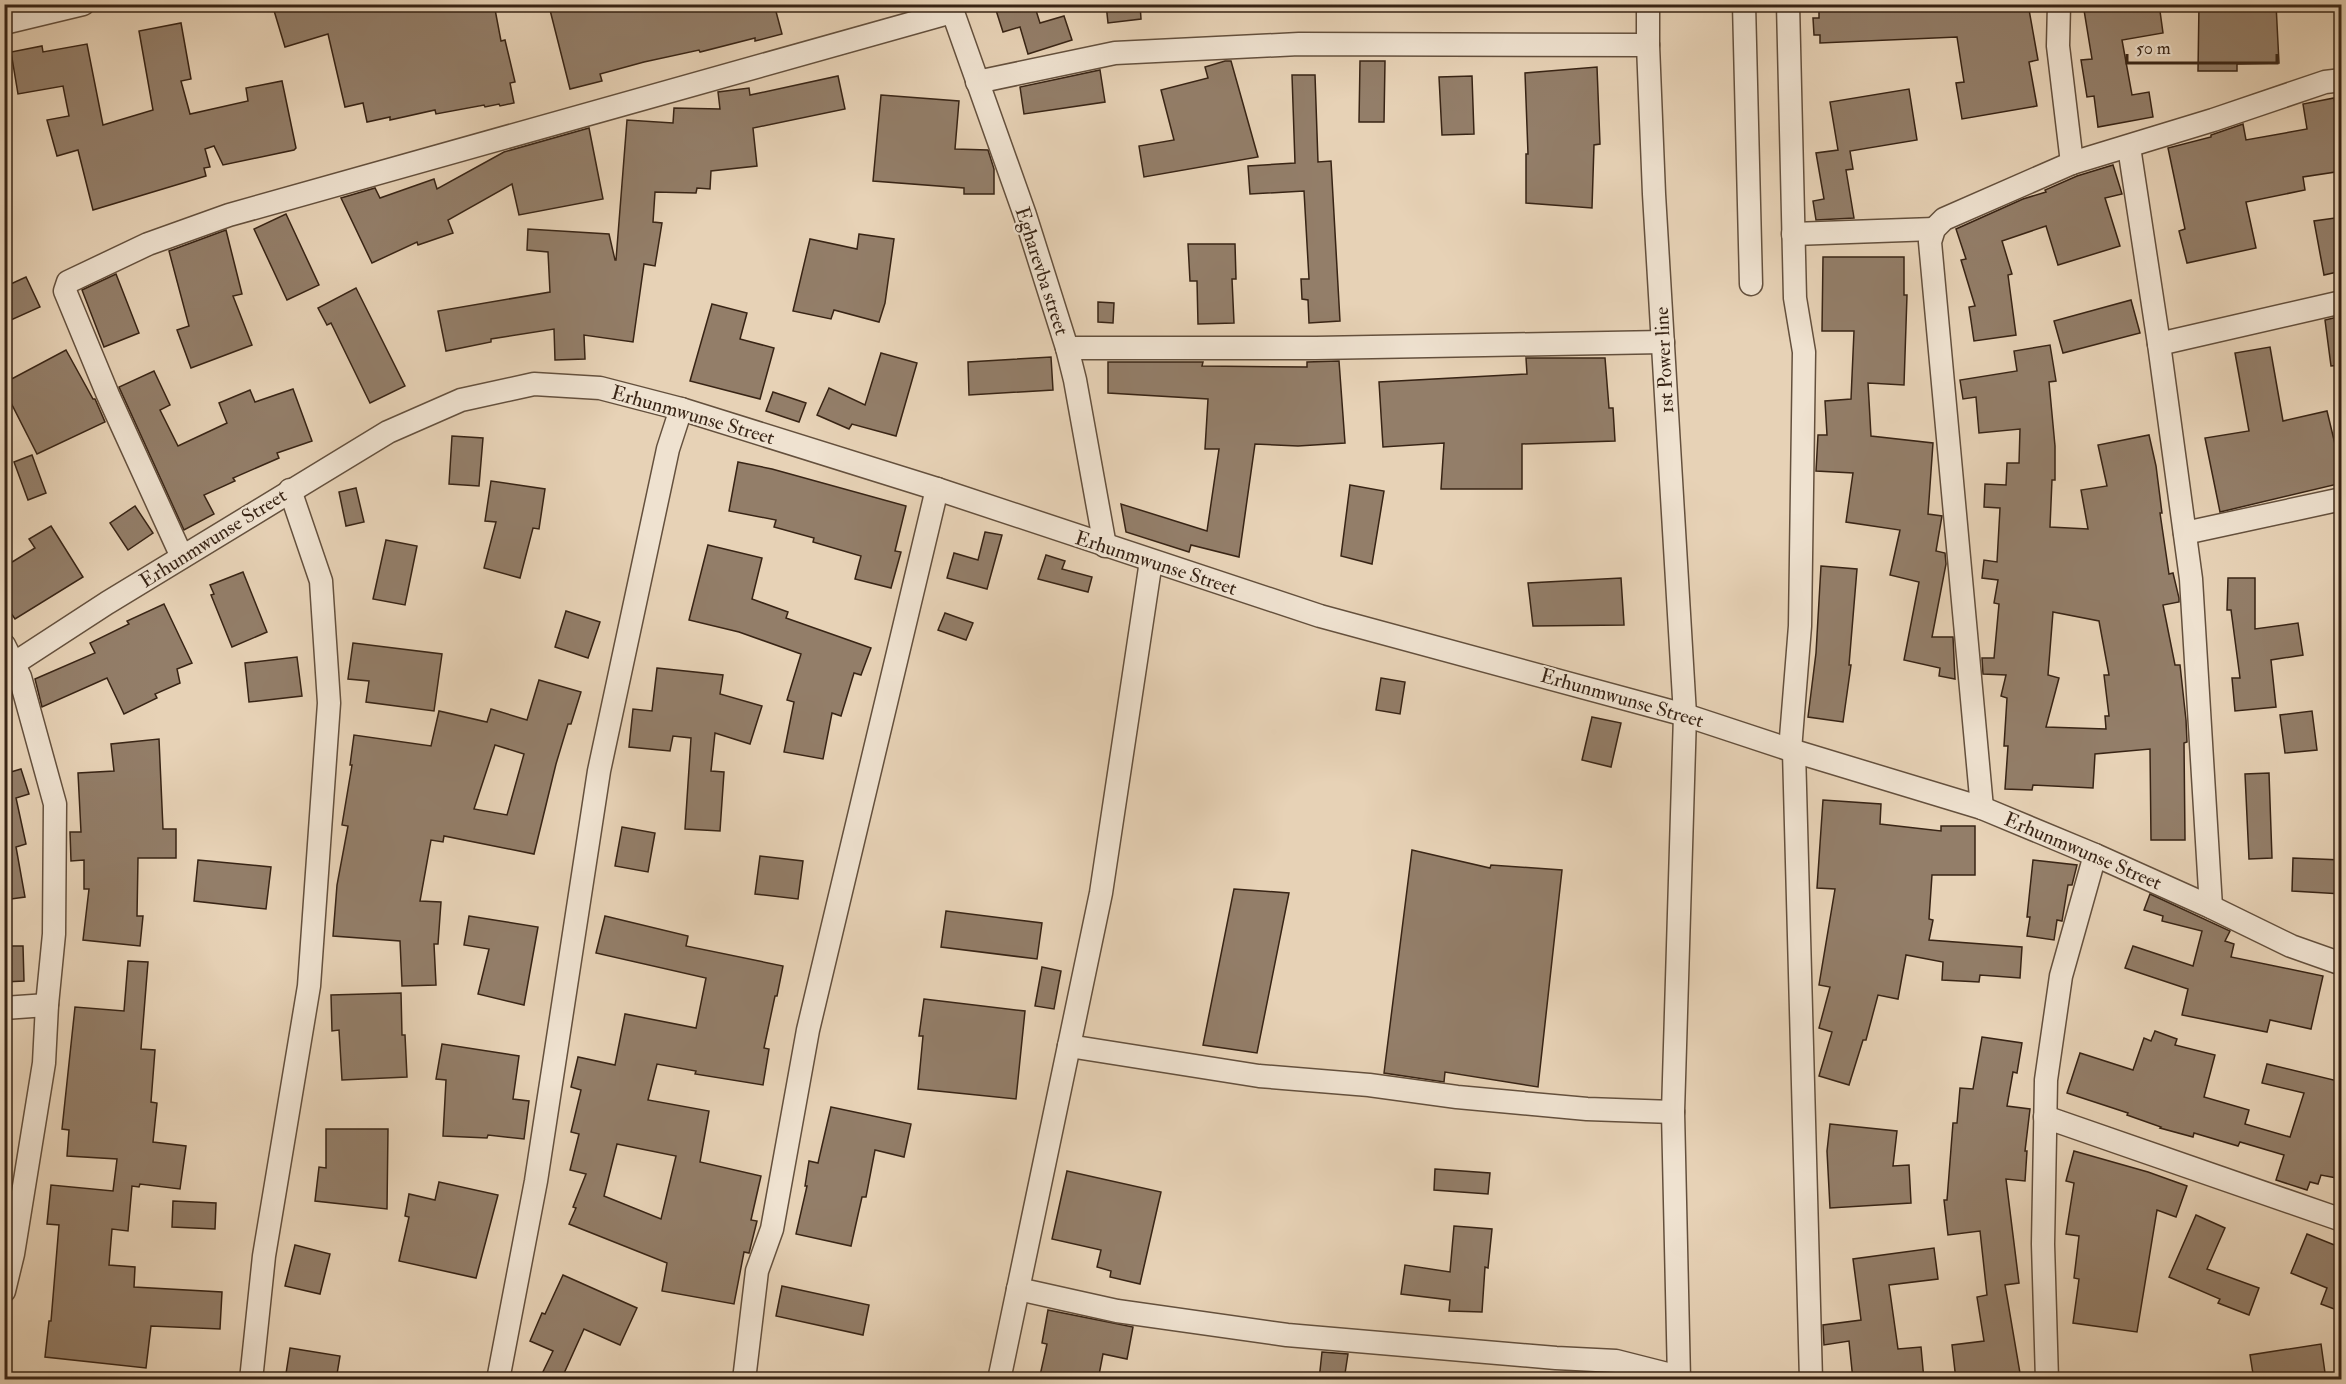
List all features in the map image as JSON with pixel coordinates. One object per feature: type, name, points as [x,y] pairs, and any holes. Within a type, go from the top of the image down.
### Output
[{"type":"street","points":[[4,23],[83,4]]},
{"type":"street","name":"1st Power line","points":[[1648,4],[1648,45],[1663,342],[1685,715],[1673,1112],[1679,1378]]},
{"type":"street","points":[[1744,4],[1751,284]]},
{"type":"street","points":[[1788,4],[1795,298],[1804,352],[1800,626],[1792,750],[1811,1380]]},
{"type":"street","points":[[2059,4],[2058,46],[2072,163]]},
{"type":"street","points":[[182,557],[108,395],[65,291],[68,282],[148,244],[229,215],[951,8]]},
{"type":"street","name":"Egharevba street","points":[[951,8],[1025,216],[1067,348],[1075,380],[1105,546]]},
{"type":"street","points":[[977,82],[1115,53],[1299,44],[1648,45]]},
{"type":"street","points":[[1982,808],[1930,242],[1934,229],[1944,219],[2072,163],[2129,147],[2325,82],[2342,80]]},
{"type":"street","points":[[2129,147],[2159,344],[2190,579],[2211,907]]},
{"type":"street","points":[[1793,234],[1934,229]]},
{"type":"street","points":[[2159,344],[2342,302]]},
{"type":"street","points":[[1067,348],[1316,348],[1663,342]]},
{"type":"street","name":"Erhunmwunse Street","points":[[8,660],[388,432],[461,400],[534,384],[600,388],[681,409],[937,489],[1320,616],[1685,715],[1982,808],[2095,855],[2291,946],[2342,964]]},
{"type":"street","points":[[498,1380],[536,1181],[599,771],[668,449],[681,409]]},
{"type":"street","points":[[744,1380],[757,1271],[772,1229],[808,1030],[937,489]]},
{"type":"street","points":[[251,1380],[264,1256],[309,986],[329,703],[321,582],[290,490]]},
{"type":"street","points":[[2185,533],[2342,499]]},
{"type":"street","points":[[999,1380],[1101,893],[1150,561]]},
{"type":"street","points":[[4,1291],[14,1254],[44,1063],[54,934],[55,804],[8,660]]},
{"type":"street","points":[[2047,1380],[2043,1244],[2046,1080],[2061,976],[2095,855]]},
{"type":"street","points":[[4,1008],[47,1005]]},
{"type":"street","points":[[1069,1046],[1259,1076],[1369,1085],[1493,1101],[1587,1109],[1673,1112]]},
{"type":"street","points":[[2045,1117],[2342,1220]]},
{"type":"street","points":[[1018,1289],[1117,1311],[1287,1335],[1616,1361],[1679,1378]]},
{"type":"building","points":[[272,4],[494,4],[501,41],[505,40],[515,82],[510,83],[514,103],[485,107],[484,105],[436,114],[435,110],[390,120],[390,117],[367,122],[363,103],[345,107],[328,34],[285,47]]},
{"type":"building","points":[[572,4],[774,4],[782,34],[644,62],[600,74],[602,81],[570,89],[550,10]]},
{"type":"building","points":[[994,4],[1034,4],[1040,23],[1064,16],[1072,40],[1028,54],[1020,27],[1003,32]]},
{"type":"building","points":[[1106,4],[1140,4],[1141,19],[1108,23]]},
{"type":"building","points":[[1927,4],[2028,4],[2038,60],[2029,62],[2037,106],[1962,119],[1956,83],[1964,82],[1957,37],[1820,43],[1820,35],[1814,35],[1813,18],[1819,18],[1819,10]]},
{"type":"building","points":[[2117,4],[2159,4],[2163,33],[2122,40],[2132,95],[2149,92],[2153,117],[2098,127],[2094,96],[2087,97],[2081,60],[2092,59],[2084,10]]},
{"type":"building","points":[[2199,4],[2276,4],[2279,63],[2237,64],[2237,71],[2198,71]]},
{"type":"building","points":[[181,23],[191,79],[181,81],[190,114],[248,101],[246,88],[282,81],[296,148],[223,165],[214,146],[205,149],[210,167],[204,168],[206,176],[93,210],[78,150],[57,156],[47,120],[69,116],[63,86],[18,94],[11,52],[42,46],[43,52],[87,44],[103,125],[153,110],[139,31]]},
{"type":"building","points":[[1231,61],[1258,157],[1144,177],[1139,146],[1174,140],[1161,90],[1208,78],[1205,67]]},
{"type":"building","points":[[1360,61],[1385,61],[1384,122],[1359,122]]},
{"type":"building","points":[[1597,67],[1600,144],[1594,145],[1592,208],[1526,203],[1526,154],[1528,154],[1525,73]]},
{"type":"building","points":[[1100,70],[1105,102],[1024,114],[1020,87]]},
{"type":"building","points":[[1292,75],[1315,75],[1318,162],[1331,161],[1340,321],[1309,323],[1308,300],[1302,299],[1301,279],[1309,279],[1304,191],[1250,194],[1248,166],[1295,163]]},
{"type":"building","points":[[838,76],[845,109],[753,128],[757,166],[711,171],[710,189],[697,188],[696,193],[655,192],[653,222],[662,223],[655,266],[644,264],[633,342],[584,335],[585,359],[555,360],[554,329],[491,339],[491,342],[446,351],[438,311],[550,292],[548,252],[527,250],[528,229],[609,234],[616,260],[627,120],[673,123],[674,108],[720,109],[718,92],[749,88],[750,95]]},
{"type":"building","points":[[1472,76],[1474,134],[1442,135],[1439,77]]},
{"type":"building","points":[[1909,89],[1917,140],[1850,151],[1853,169],[1846,170],[1854,218],[1816,220],[1813,201],[1824,199],[1816,153],[1838,150],[1830,102]]},
{"type":"building","points":[[881,95],[959,101],[955,149],[988,150],[994,169],[994,194],[964,194],[964,188],[873,181]]},
{"type":"building","points":[[2334,98],[2342,150],[2342,171],[2303,177],[2305,190],[2246,202],[2256,248],[2187,263],[2179,231],[2185,229],[2168,148],[2211,137],[2211,135],[2243,124],[2246,140],[2307,129],[2303,104]]},
{"type":"building","points":[[589,128],[603,199],[519,215],[512,184],[448,220],[453,233],[418,245],[417,242],[372,263],[341,198],[375,188],[380,198],[434,179],[437,189],[504,152]]},
{"type":"building","points":[[2113,165],[2122,194],[2105,198],[2120,246],[2058,265],[2046,226],[2002,241],[2012,274],[2008,275],[2016,335],[1974,341],[1969,307],[1975,306],[1961,260],[1966,259],[1956,229],[2023,199],[2046,192],[2045,190],[2077,176]]},
{"type":"building","points":[[286,214],[319,285],[287,300],[254,229]]},
{"type":"building","points":[[2342,217],[2342,271],[2324,275],[2314,221]]},
{"type":"building","points":[[226,230],[242,294],[233,296],[252,345],[191,368],[177,330],[189,326],[169,251]]},
{"type":"building","points":[[859,234],[894,239],[885,303],[879,322],[834,310],[831,319],[793,311],[810,239],[857,249]]},
{"type":"building","points":[[1188,244],[1235,244],[1236,279],[1232,279],[1234,323],[1198,324],[1197,281],[1190,281]]},
{"type":"building","points":[[1823,257],[1904,257],[1904,295],[1907,295],[1904,385],[1868,383],[1871,436],[1933,443],[1928,514],[1942,516],[1936,551],[1945,553],[1946,564],[1932,637],[1953,637],[1955,679],[1939,676],[1940,668],[1904,660],[1919,582],[1890,575],[1900,530],[1846,522],[1853,473],[1816,471],[1818,435],[1827,435],[1825,401],[1851,399],[1854,331],[1822,331]]},
{"type":"building","points":[[116,274],[139,333],[104,347],[82,290]]},
{"type":"building","points":[[26,277],[40,307],[11,320],[10,316],[4,319],[4,287]]},
{"type":"building","points":[[356,288],[405,386],[370,403],[331,323],[327,325],[318,308]]},
{"type":"building","points":[[2131,300],[2140,333],[2063,353],[2054,321]]},
{"type":"building","points":[[1098,302],[1114,303],[1113,323],[1098,322]]},
{"type":"building","points":[[712,304],[747,313],[740,339],[774,348],[760,399],[690,381]]},
{"type":"building","points":[[2342,316],[2342,365],[2331,366],[2325,320]]},
{"type":"building","points":[[2050,345],[2056,381],[2049,382],[2055,446],[2055,480],[2052,480],[2050,527],[2088,529],[2081,490],[2107,486],[2098,445],[2149,435],[2156,466],[2169,574],[2173,573],[2179,598],[2179,602],[2163,605],[2175,665],[2180,665],[2186,720],[2187,742],[2184,743],[2185,840],[2151,840],[2150,749],[2095,754],[2093,788],[2033,785],[2032,790],[2005,789],[2008,746],[2004,746],[2007,698],[2001,696],[2006,675],[1983,674],[1982,658],[1994,658],[1999,604],[1994,603],[1998,580],[1982,578],[1984,560],[1997,562],[2000,508],[1984,507],[1985,484],[2006,485],[2007,463],[2019,463],[2020,429],[1979,433],[1976,397],[1963,399],[1960,380],[2017,371],[2014,351]],"holes":[[[2053,612],[2099,621],[2109,675],[2104,675],[2109,716],[2105,716],[2106,729],[2046,727],[2059,678],[2048,675]]]},
{"type":"building","points":[[2270,347],[2283,421],[2327,411],[2342,473],[2342,483],[2220,512],[2205,438],[2249,431],[2235,353]]},
{"type":"building","points":[[66,350],[95,399],[105,422],[37,454],[4,389],[4,383]]},
{"type":"building","points":[[881,353],[917,363],[896,436],[852,424],[849,429],[817,415],[829,388],[865,405]]},
{"type":"building","points":[[1051,357],[1053,390],[969,395],[968,362]]},
{"type":"building","points":[[1526,358],[1605,358],[1609,408],[1613,408],[1615,441],[1522,444],[1522,489],[1441,489],[1444,443],[1383,447],[1379,382],[1527,374]]},
{"type":"building","points":[[1339,361],[1345,443],[1298,446],[1255,444],[1239,557],[1191,545],[1189,552],[1126,532],[1121,504],[1207,531],[1219,449],[1205,449],[1208,399],[1108,393],[1108,362],[1203,362],[1202,366],[1307,367],[1307,362]]},
{"type":"building","points":[[154,371],[170,405],[160,410],[178,446],[227,423],[219,403],[250,390],[255,402],[293,389],[312,441],[277,453],[279,458],[233,478],[235,481],[204,495],[214,514],[184,530],[119,387]]},
{"type":"building","points":[[773,392],[806,403],[799,422],[766,411]]},
{"type":"building","points":[[452,436],[483,438],[479,486],[449,484]]},
{"type":"building","points":[[32,455],[46,493],[28,500],[14,462]]},
{"type":"building","points":[[738,462],[772,469],[906,506],[895,551],[901,552],[891,588],[855,579],[861,556],[813,542],[814,538],[774,527],[776,520],[729,511]]},
{"type":"building","points":[[491,481],[545,489],[539,529],[533,528],[520,578],[484,568],[496,522],[485,521]]},
{"type":"building","points":[[1350,485],[1384,491],[1372,564],[1341,556]]},
{"type":"building","points":[[356,488],[364,522],[346,526],[339,492]]},
{"type":"building","points":[[135,506],[153,533],[128,550],[110,523]]},
{"type":"building","points":[[51,526],[83,577],[15,619],[4,603],[4,567],[35,548],[29,539]]},
{"type":"building","points":[[985,532],[1002,535],[987,589],[947,578],[954,553],[978,560]]},
{"type":"building","points":[[386,540],[417,546],[405,605],[373,599]]},
{"type":"building","points":[[708,545],[762,558],[752,599],[788,612],[786,618],[871,648],[861,675],[854,673],[841,716],[832,713],[823,759],[784,752],[794,702],[787,700],[801,654],[739,632],[689,620]]},
{"type":"building","points":[[1046,555],[1065,561],[1062,569],[1092,577],[1088,592],[1038,579]]},
{"type":"building","points":[[1821,566],[1857,569],[1849,665],[1851,665],[1843,722],[1808,717],[1816,653]]},
{"type":"building","points":[[243,572],[267,632],[232,647],[211,595],[214,594],[210,585]]},
{"type":"building","points":[[1621,578],[1624,625],[1533,626],[1528,583]]},
{"type":"building","points":[[2228,578],[2255,578],[2255,629],[2298,623],[2303,655],[2271,660],[2276,707],[2235,711],[2232,678],[2240,678],[2231,610],[2227,610]]},
{"type":"building","points":[[164,604],[192,663],[177,669],[180,683],[155,694],[157,698],[124,714],[107,678],[42,707],[35,679],[95,653],[90,643],[129,624],[127,621]]},
{"type":"building","points":[[566,611],[600,622],[588,658],[555,647]]},
{"type":"building","points":[[945,613],[973,623],[966,640],[938,630]]},
{"type":"building","points":[[353,643],[442,654],[434,711],[366,702],[369,681],[348,679]]},
{"type":"building","points":[[297,657],[302,696],[249,702],[245,663]]},
{"type":"building","points":[[657,668],[723,675],[720,694],[762,706],[750,744],[715,733],[711,771],[724,772],[720,831],[685,829],[691,738],[673,736],[670,751],[629,747],[633,709],[652,711]]},
{"type":"building","points":[[1381,678],[1405,682],[1400,714],[1376,710]]},
{"type":"building","points":[[539,680],[581,692],[556,764],[534,854],[444,836],[443,842],[431,840],[420,901],[441,902],[438,944],[434,944],[436,985],[402,986],[400,941],[333,936],[337,885],[348,826],[342,825],[352,765],[350,765],[354,735],[431,746],[439,711],[487,722],[491,709],[527,720]],"holes":[[[495,745],[524,754],[507,815],[474,809]]]},
{"type":"building","points":[[2312,711],[2317,750],[2285,753],[2280,715]]},
{"type":"building","points":[[1592,717],[1621,723],[1611,767],[1582,760]]},
{"type":"building","points":[[159,739],[163,829],[176,829],[176,858],[138,858],[137,916],[143,916],[140,946],[83,940],[89,889],[84,889],[84,860],[71,861],[70,832],[81,832],[78,773],[114,771],[111,744]]},
{"type":"building","points":[[21,769],[29,794],[16,798],[26,844],[16,847],[25,897],[4,900],[4,774]]},
{"type":"building","points":[[2269,773],[2272,858],[2249,859],[2245,774]]},
{"type":"building","points":[[1823,800],[1881,804],[1880,824],[1941,831],[1941,826],[1975,826],[1975,875],[1932,875],[1929,919],[1933,920],[1929,940],[2022,947],[2020,978],[1980,975],[1979,982],[1942,980],[1943,962],[1906,955],[1898,999],[1878,995],[1866,1040],[1863,1040],[1849,1085],[1819,1076],[1832,1032],[1819,1028],[1830,987],[1819,985],[1835,889],[1817,888]]},
{"type":"building","points":[[622,827],[655,833],[648,872],[615,866]]},
{"type":"building","points":[[1412,850],[1490,868],[1491,865],[1562,870],[1538,1087],[1445,1072],[1444,1082],[1384,1073]]},
{"type":"building","points":[[760,856],[803,861],[798,899],[755,894]]},
{"type":"building","points":[[2293,858],[2342,860],[2342,894],[2292,891]]},
{"type":"building","points":[[198,860],[271,867],[266,909],[194,901]]},
{"type":"building","points":[[2033,860],[2077,865],[2072,885],[2068,885],[2062,921],[2057,920],[2054,940],[2027,936]]},
{"type":"building","points":[[1234,889],[1289,893],[1257,1053],[1203,1045]]},
{"type":"building","points":[[2150,894],[2230,931],[2225,941],[2234,944],[2231,957],[2323,976],[2311,1029],[2270,1020],[2267,1032],[2182,1015],[2188,989],[2125,968],[2133,946],[2193,966],[2202,931],[2162,921],[2163,916],[2144,910]]},
{"type":"building","points":[[946,911],[1042,923],[1037,959],[941,947]]},
{"type":"building","points":[[469,916],[538,927],[524,1005],[478,994],[489,949],[464,945]]},
{"type":"building","points":[[605,916],[688,936],[686,946],[783,966],[764,1048],[769,1049],[763,1085],[695,1074],[696,1071],[657,1064],[648,1100],[709,1111],[700,1162],[761,1176],[751,1220],[757,1221],[749,1253],[744,1252],[734,1304],[662,1291],[667,1263],[569,1224],[586,1174],[570,1170],[579,1134],[571,1132],[581,1090],[571,1087],[578,1057],[615,1065],[625,1014],[696,1028],[706,978],[596,953]],"holes":[[[617,1144],[676,1156],[661,1219],[604,1196]]]},
{"type":"building","points":[[4,946],[23,946],[24,981],[4,982]]},
{"type":"building","points":[[128,961],[148,962],[141,1049],[155,1050],[151,1102],[157,1103],[153,1142],[186,1146],[180,1189],[140,1184],[139,1187],[132,1186],[128,1231],[112,1229],[109,1265],[135,1267],[134,1287],[222,1292],[220,1329],[151,1326],[146,1368],[45,1357],[49,1321],[51,1321],[59,1225],[47,1224],[51,1185],[113,1191],[117,1159],[67,1156],[69,1130],[62,1129],[75,1007],[124,1011]]},
{"type":"building","points":[[1042,967],[1061,971],[1054,1009],[1035,1006]]},
{"type":"building","points":[[401,993],[402,1035],[405,1035],[407,1077],[342,1080],[339,1030],[332,1031],[331,995]]},
{"type":"building","points":[[924,999],[1025,1011],[1016,1099],[918,1089],[923,1036],[919,1036]]},
{"type":"building","points":[[2155,1031],[2177,1039],[2175,1045],[2215,1055],[2204,1097],[2249,1110],[2245,1124],[2290,1137],[2304,1093],[2262,1083],[2267,1064],[2342,1082],[2342,1179],[2321,1175],[2318,1184],[2310,1182],[2307,1190],[2276,1180],[2284,1155],[2240,1142],[2238,1146],[2194,1133],[2193,1137],[2160,1128],[2127,1115],[2128,1113],[2067,1093],[2080,1053],[2133,1070],[2144,1038],[2151,1041]]},
{"type":"building","points":[[1982,1037],[2022,1043],[2017,1073],[2013,1072],[2007,1106],[2030,1109],[2025,1151],[2027,1151],[2025,1181],[2006,1179],[2019,1283],[2005,1285],[2020,1373],[1956,1380],[1952,1345],[1984,1341],[1977,1297],[1987,1295],[1980,1231],[1948,1235],[1944,1200],[1947,1200],[1953,1123],[1957,1123],[1960,1088],[1973,1089]]},
{"type":"building","points":[[442,1044],[519,1056],[513,1099],[529,1101],[524,1139],[488,1135],[487,1138],[443,1136],[446,1080],[436,1079]]},
{"type":"building","points":[[831,1107],[911,1124],[904,1157],[875,1150],[866,1197],[862,1197],[851,1246],[796,1234],[807,1186],[805,1186],[809,1161],[818,1163]]},
{"type":"building","points":[[1830,1124],[1897,1131],[1893,1166],[1909,1165],[1911,1203],[1830,1208],[1827,1151]]},
{"type":"building","points":[[326,1129],[388,1129],[387,1209],[315,1201],[319,1167],[326,1168]]},
{"type":"building","points":[[2074,1151],[2148,1172],[2187,1186],[2176,1217],[2157,1210],[2137,1332],[2073,1323],[2079,1279],[2074,1278],[2079,1236],[2066,1234],[2074,1183],[2066,1181]]},
{"type":"building","points":[[1435,1169],[1490,1173],[1488,1194],[1434,1190]]},
{"type":"building","points":[[1067,1171],[1161,1192],[1140,1284],[1110,1277],[1111,1271],[1097,1267],[1101,1250],[1052,1239]]},
{"type":"building","points":[[439,1182],[498,1195],[476,1278],[399,1261],[409,1217],[405,1216],[409,1194],[435,1200]]},
{"type":"building","points":[[173,1201],[216,1203],[215,1229],[172,1227]]},
{"type":"building","points":[[2196,1215],[2225,1228],[2207,1269],[2259,1288],[2249,1315],[2218,1303],[2220,1299],[2169,1277]]},
{"type":"building","points":[[1454,1226],[1492,1229],[1488,1268],[1485,1267],[1482,1312],[1449,1311],[1450,1300],[1401,1294],[1405,1265],[1450,1272]]},
{"type":"building","points":[[2307,1234],[2342,1248],[2342,1312],[2321,1304],[2327,1288],[2291,1273]]},
{"type":"building","points":[[295,1245],[330,1254],[320,1294],[285,1286]]},
{"type":"building","points":[[1934,1248],[1938,1279],[1889,1285],[1898,1349],[1921,1347],[1924,1380],[1853,1380],[1849,1341],[1824,1345],[1823,1325],[1861,1320],[1853,1259]]},
{"type":"building","points":[[563,1275],[637,1308],[620,1345],[584,1329],[561,1380],[539,1380],[553,1351],[530,1341]]},
{"type":"building","points":[[782,1286],[869,1305],[863,1335],[776,1316]]},
{"type":"building","points":[[1048,1310],[1133,1327],[1127,1359],[1103,1354],[1098,1380],[1039,1380],[1047,1344],[1042,1343]]},
{"type":"building","points":[[2321,1344],[2326,1380],[2254,1380],[2250,1355]]},
{"type":"building","points":[[290,1348],[340,1356],[336,1380],[285,1380]]},
{"type":"building","points":[[1322,1352],[1348,1354],[1344,1380],[1319,1380]]}]
